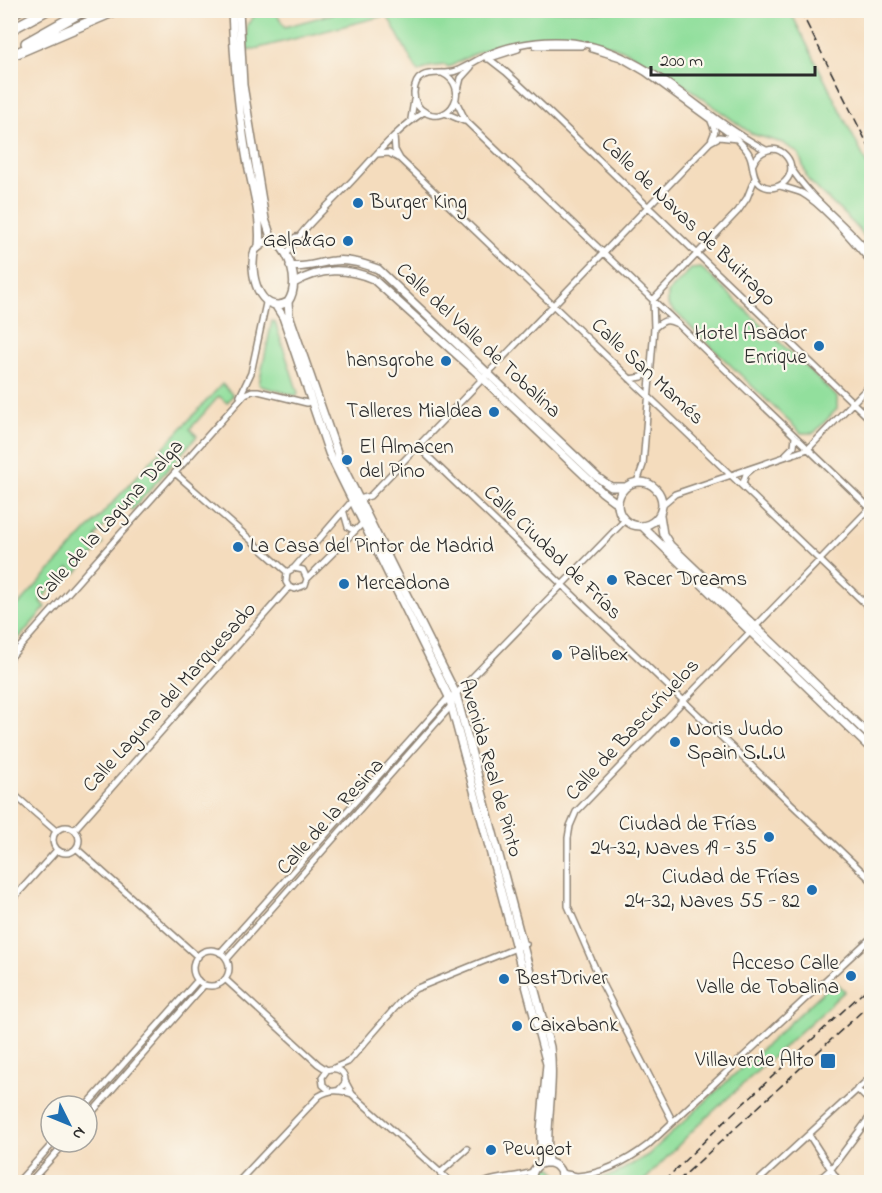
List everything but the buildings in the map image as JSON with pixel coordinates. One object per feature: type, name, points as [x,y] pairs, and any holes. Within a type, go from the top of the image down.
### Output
[{"type":"highway","points":[[10,15],[19,10]]},
{"type":"highway","points":[[10,30],[47,10]]},
{"type":"highway","points":[[10,54],[85,10]]},
{"type":"highway","points":[[10,54],[117,10]]},
{"type":"main road","points":[[232,10],[237,96],[260,232],[259,246],[253,257],[253,268],[260,294],[266,303],[276,306],[288,302],[293,294],[294,283],[286,254],[275,242],[265,219],[243,85],[239,10]]},
{"type":"main road","points":[[259,246],[275,242]]},
{"type":"main road","name":"Calle del Valle de Tobalina","points":[[290,266],[304,267],[334,261],[349,261],[378,269],[602,492],[618,504]]},
{"type":"main road","name":"Calle del Valle de Tobalina","points":[[294,283],[307,275],[332,270],[356,272],[373,279],[486,376],[597,477],[611,487],[626,487]]},
{"type":"main road","name":"Avenida Real de Pinto","points":[[288,302],[289,315],[355,501]]},
{"type":"main road","name":"Avenida Real de Pinto","points":[[276,306],[283,317],[329,453],[366,520],[452,696],[550,1047],[553,1070],[545,1163]]},
{"type":"main road","points":[[872,738],[670,545],[663,534],[660,515],[663,504],[660,494],[654,487],[637,482],[626,487],[618,504],[625,520],[642,526],[872,750]]},
{"type":"main road","points":[[642,526],[653,522],[660,515]]},
{"type":"main road","name":"Avenida Real de Pinto","points":[[452,696],[451,706],[522,946]]},
{"type":"main road","points":[[532,1182],[532,1172],[545,1163],[558,1167],[563,1182]]},
{"type":"street","points":[[411,118],[415,87],[421,78],[431,72],[450,73],[487,55],[514,46],[555,41],[610,50],[632,60],[745,139],[766,150]]},
{"type":"street","points":[[442,114],[448,111],[456,98],[461,78],[468,69],[488,58],[531,46],[583,46],[621,58],[645,72],[737,139],[749,153],[755,178],[747,198],[738,211],[653,300],[654,328],[643,465],[637,482]]},
{"type":"street","points":[[504,54],[501,64],[506,72]]},
{"type":"street","name":"Calle de Navas de Buitrago","points":[[488,58],[506,72],[872,421]]},
{"type":"street","points":[[442,73],[451,78],[454,83],[456,98],[466,121]]},
{"type":"street","points":[[415,99],[424,112],[447,113],[466,121],[871,508]]},
{"type":"street","points":[[286,254],[302,232],[411,118],[424,112]]},
{"type":"street","points":[[710,142],[715,131],[711,121]]},
{"type":"street","points":[[394,136],[395,150],[400,159]]},
{"type":"street","points":[[366,520],[307,579],[305,585],[295,590],[289,587],[286,582],[288,572],[355,501],[370,496],[710,142],[720,136],[737,139]]},
{"type":"street","points":[[753,164],[758,155],[766,150],[771,149],[784,153],[802,185],[856,237],[872,256]]},
{"type":"street","points":[[377,154],[389,153],[400,159]]},
{"type":"street","name":"Calle San Mamés","points":[[400,159],[872,610]]},
{"type":"street","points":[[755,178],[770,188],[780,186],[787,180],[791,168]]},
{"type":"street","points":[[780,186],[805,195],[815,203],[872,263]]},
{"type":"street","points":[[275,242],[293,239],[302,232]]},
{"type":"street","points":[[644,291],[657,291],[666,286]]},
{"type":"street","name":"Calle de la Laguna Dalga","points":[[234,405],[248,383],[266,303]]},
{"type":"street","points":[[654,328],[668,320],[679,325]]},
{"type":"street","points":[[630,379],[642,377],[650,370]]},
{"type":"street","points":[[663,504],[675,494],[808,448],[872,383]]},
{"type":"street","name":"Calle de la Laguna Dalga","points":[[10,658],[245,394],[252,390],[307,403]]},
{"type":"street","points":[[783,457],[791,451],[795,436]]},
{"type":"street","points":[[816,440],[816,452],[822,462]]},
{"type":"street","name":"Calle Ciudad de Frías","points":[[418,447],[872,882]]},
{"type":"street","points":[[747,490],[743,483],[746,474],[754,467]]},
{"type":"street","points":[[175,473],[288,572]]},
{"type":"street","name":"Calle de Bascuñuelos","points":[[673,1122],[603,986],[568,906],[570,826],[576,812],[871,508]]},
{"type":"street","points":[[344,513],[348,527],[355,531]]},
{"type":"street","name":"Calle de la Resina","points":[[220,953],[452,696],[625,520]]},
{"type":"street","points":[[294,567],[303,570],[307,579]]},
{"type":"street","name":"Calle Laguna del Marquesado","points":[[74,830],[289,587]]},
{"type":"street","name":"Calle de la Resina","points":[[227,959],[451,706]]},
{"type":"street","points":[[10,790],[56,831]]},
{"type":"street","points":[[66,827],[74,830],[79,837],[76,848],[68,854],[57,850],[52,841],[56,831],[66,827]]},
{"type":"street","points":[[76,848],[198,957]]},
{"type":"street","points":[[10,902],[57,850]]},
{"type":"street","points":[[561,1173],[577,1176],[588,1175],[633,1156],[673,1122],[872,937]]},
{"type":"street","points":[[319,1096],[328,1070],[348,1062],[401,1001],[415,989],[522,946]]},
{"type":"street","points":[[208,951],[220,953],[227,959],[228,973],[225,979],[214,986],[204,985],[198,980],[194,968],[198,957],[208,951]]},
{"type":"street","points":[[225,979],[318,1064],[328,1070],[341,1070],[352,1094],[452,1182]]},
{"type":"street","points":[[97,1094],[198,980]]},
{"type":"street","points":[[99,1104],[204,985]]},
{"type":"street","points":[[339,1090],[345,1079],[348,1062]]},
{"type":"street","points":[[758,1182],[872,1076]]},
{"type":"street","points":[[323,1085],[330,1091]]},
{"type":"street","points":[[857,1089],[872,1104]]},
{"type":"street","points":[[238,1182],[319,1096],[339,1090],[352,1094]]},
{"type":"street","points":[[816,1182],[831,1169],[872,1114]]},
{"type":"street","points":[[808,1136],[839,1182]]},
{"type":"street","points":[[440,1173],[467,1149]]},
{"type":"street","points":[[18,1182],[43,1154]]},
{"type":"street","points":[[30,1182],[55,1154]]},
{"type":"street","points":[[486,1182],[516,1178],[532,1172]]},
{"type":"street","points":[[563,1182],[577,1176]]},
{"type":"street","points":[[516,1178],[527,1182]]},
{"type":"green space","points":[[346,10],[790,11],[871,172],[871,244],[854,224],[808,180],[799,154],[783,143],[752,134],[687,87],[628,52],[586,37],[552,35],[506,42],[478,52],[449,67],[445,65],[429,67],[418,72],[387,15],[247,51],[247,25],[256,14],[262,11],[275,11],[285,27]]},
{"type":"green space","points":[[701,268],[706,272],[837,397],[837,409],[814,433],[801,433],[668,305],[668,293],[691,269]]},
{"type":"green space","points":[[272,321],[275,322],[298,393],[297,396],[259,384]]},
{"type":"green space","points":[[222,384],[233,395],[227,403],[219,396],[190,429],[197,436],[132,510],[124,504],[95,537],[103,544],[76,573],[69,568],[40,601],[46,607],[11,647],[11,613]]},
{"type":"green space","points":[[835,981],[845,991],[695,1128],[643,1182],[584,1182],[615,1174],[648,1155]]},
{"type":"green space","points":[[548,1166],[556,1172],[558,1182],[534,1182],[534,1175],[541,1167]]},
{"type":"railway","points":[[800,10],[872,153]]},
{"type":"railway","points":[[663,1182],[731,1115],[872,984]]},
{"type":"railway","points":[[677,1182],[872,1002]]},
{"type":"place","name":"Burger King","points":[[358,203]]},
{"type":"place","name":"Galp&Go","points":[[348,241]]},
{"type":"place","name":"Hotel Asador Enrique","points":[[819,346]]},
{"type":"place","name":"hansgrohe","points":[[446,361]]},
{"type":"place","name":"Talleres Mialdea","points":[[494,412]]},
{"type":"place","name":"El Almacen del Pino","points":[[347,460]]},
{"type":"place","name":"La Casa del Pintor de Madrid","points":[[238,547]]},
{"type":"place","name":"Racer Dreams","points":[[612,580]]},
{"type":"place","name":"Mercadona","points":[[344,584]]},
{"type":"place","name":"Palibex","points":[[557,655]]},
{"type":"place","name":"Noris Judo Spain S.L.U","points":[[675,742]]},
{"type":"place","name":"Ciudad de Frías 24-32, Naves 19 - 35","points":[[769,837]]},
{"type":"place","name":"Ciudad de Frías 24-32, Naves 55 - 82","points":[[812,890]]},
{"type":"place","name":"Acceso Calle Valle de Tobalina","points":[[851,976]]},
{"type":"place","name":"BestDriver","points":[[504,979]]},
{"type":"place","name":"Caixabank","points":[[517,1026]]},
{"type":"place","name":"Villaverde Alto","points":[[828,1061]]},
{"type":"place","name":"Peugeot","points":[[491,1150]]}]
